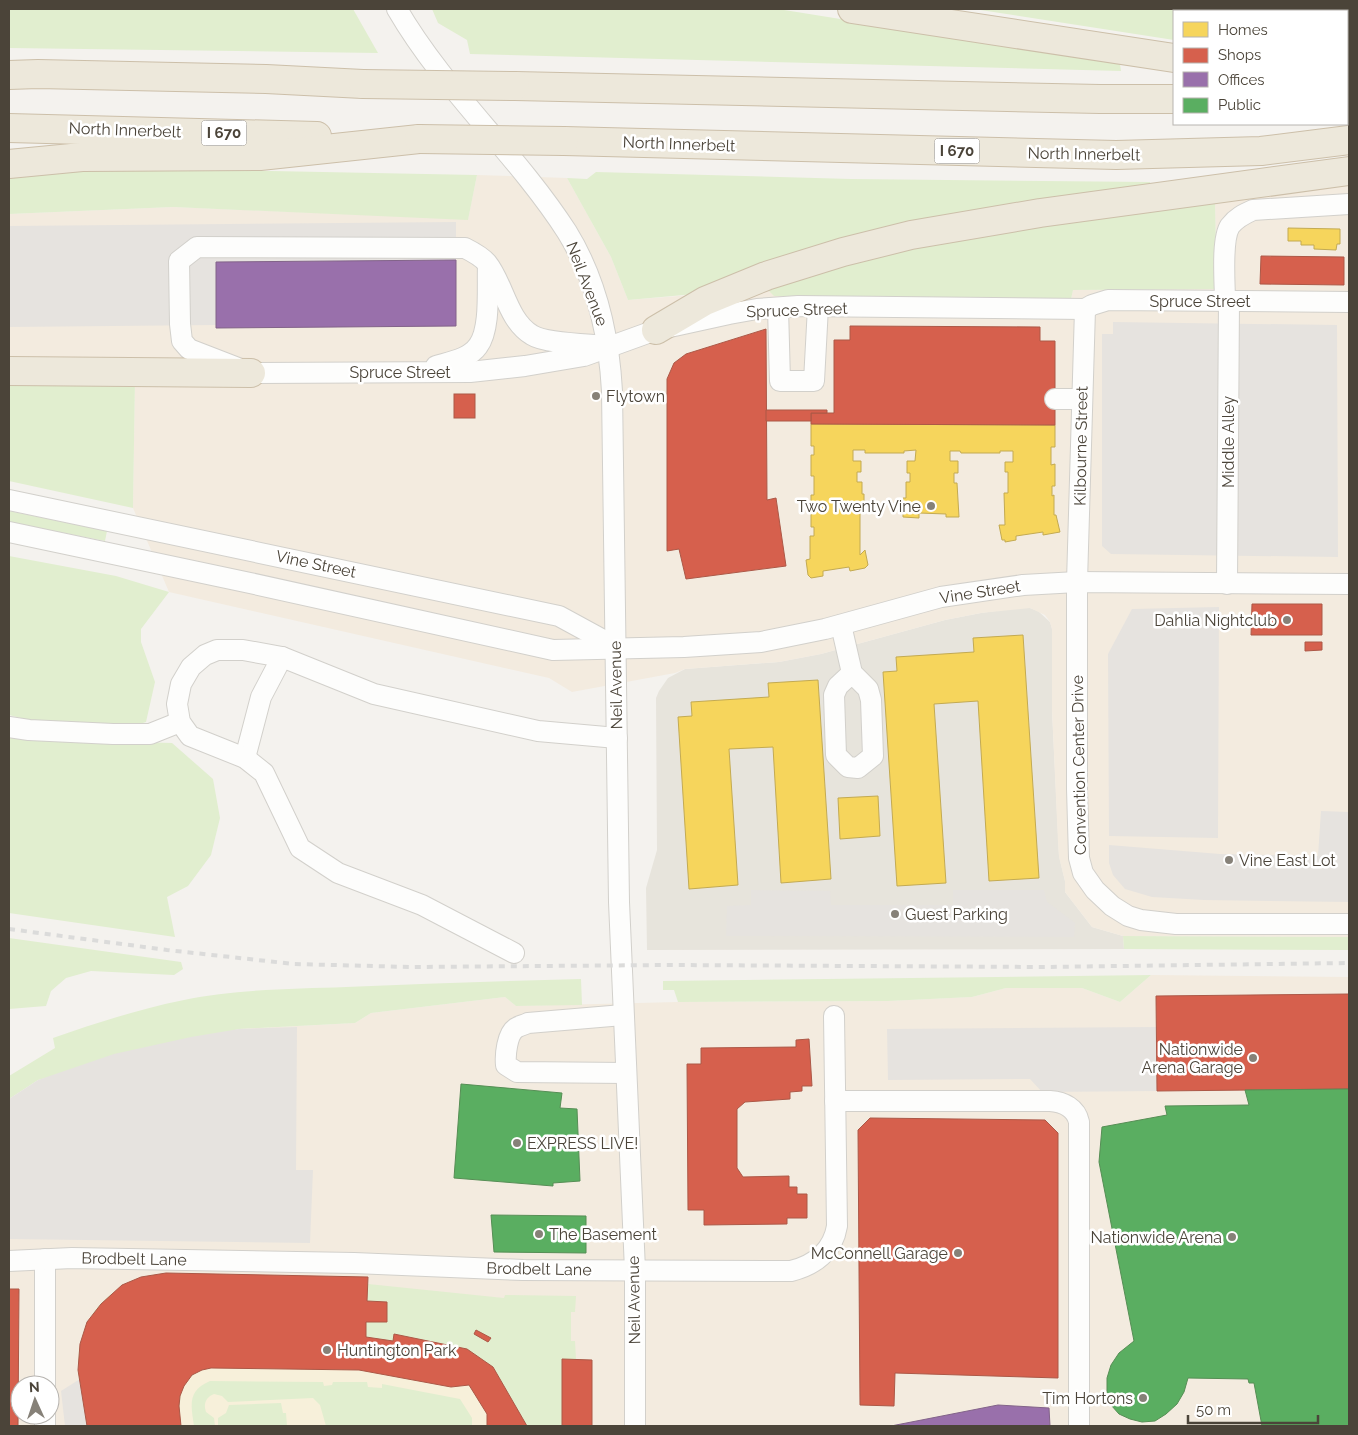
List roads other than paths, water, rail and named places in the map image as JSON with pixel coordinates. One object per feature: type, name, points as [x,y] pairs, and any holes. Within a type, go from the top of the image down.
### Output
[{"type":"highway","points":[[852,9],[1173,58]]},
{"type":"highway","points":[[9,74],[266,79],[363,84],[1100,99],[1173,98]]},
{"type":"highway","name":"North Innerbelt","points":[[9,128],[1116,155],[1261,151],[1349,140]]},
{"type":"highway","points":[[9,164],[82,157],[260,156],[420,139]]},
{"type":"highway","points":[[656,330],[705,301],[766,276],[843,252],[911,235],[1040,214],[1349,171]]},
{"type":"highway","points":[[9,372],[251,373]]},
{"type":"street","name":"Neil Avenue","points":[[397,9],[430,59],[532,183],[567,233],[578,254],[598,304],[608,346],[612,391],[619,893],[635,1270],[635,1426]]},
{"type":"street","name":"Middle Alley","points":[[1226,584],[1227,301],[1225,239],[1230,227],[1240,216],[1253,210],[1349,204]]},
{"type":"street","points":[[251,373],[189,348],[182,340],[180,324],[180,261],[197,247],[465,248],[477,254],[488,264],[518,322],[532,336],[551,341],[608,346]]},
{"type":"street","points":[[415,372],[464,357],[478,347],[485,327],[488,264]]},
{"type":"street","name":"Spruce Street","points":[[251,373],[470,372],[525,366],[584,356],[656,330],[729,314],[778,308],[1085,309],[1108,300],[1349,302]]},
{"type":"street","points":[[778,308],[780,381],[814,381],[818,307]]},
{"type":"street","name":"Kilbourne Street","points":[[1077,582],[1085,309]]},
{"type":"street","points":[[1055,399],[1082,399]]},
{"type":"street","name":"Vine Street","points":[[9,500],[560,616],[616,647]]},
{"type":"street","name":"Vine Street","points":[[9,532],[554,650],[744,644],[786,638],[841,625],[941,597],[1023,585],[1077,582],[1349,584]]},
{"type":"street","name":"Convention Center Drive","points":[[1077,582],[1079,858],[1083,873],[1095,890],[1118,911],[1148,922],[1176,924],[1349,924]]},
{"type":"street","points":[[841,625],[852,673]]},
{"type":"street","points":[[514,953],[422,905],[338,874],[300,848],[264,773],[245,758],[190,736],[180,722],[177,704],[181,684],[191,667],[205,655],[217,650],[243,650],[282,657],[374,694],[538,731],[617,738]]},
{"type":"street","points":[[245,758],[261,697],[282,657]]},
{"type":"street","points":[[9,726],[29,730],[150,734],[180,722]]},
{"type":"street","points":[[623,1016],[528,1023],[516,1027],[512,1032],[505,1057],[506,1065],[517,1072],[626,1073]]},
{"type":"street","name":"Brodbelt Lane","points":[[9,1261],[82,1258],[344,1263],[523,1270],[791,1271],[802,1268],[821,1257],[834,1238],[837,1226],[834,1016]]},
{"type":"street","points":[[835,1102],[1050,1101],[1064,1104],[1074,1111],[1079,1122],[1079,1426]]},
{"type":"street","points":[[45,1259],[45,1375]]},
{"type":"railway","points":[[9,929],[167,950],[294,964],[411,967],[670,965],[1044,967],[1349,963]]},
{"type":"place","name":"Flytown","points":[[596,396]]},
{"type":"place","name":"Two Twenty Vine","points":[[931,506]]},
{"type":"place","name":"Dahlia Nightclub","points":[[1287,620]]},
{"type":"place","name":"Vine East Lot","points":[[1229,860]]},
{"type":"place","name":"Guest Parking","points":[[895,914]]},
{"type":"place","name":"Nationwide Arena Garage","points":[[1253,1058]]},
{"type":"place","name":"EXPRESS LIVE!","points":[[517,1143]]},
{"type":"place","name":"The Basement","points":[[539,1234]]},
{"type":"place","name":"Nationwide Arena","points":[[1232,1237]]},
{"type":"place","name":"McConnell Garage","points":[[958,1253]]},
{"type":"place","name":"Huntington Park","points":[[327,1350]]},
{"type":"place","name":"Tim Hortons","points":[[1143,1398]]}]
